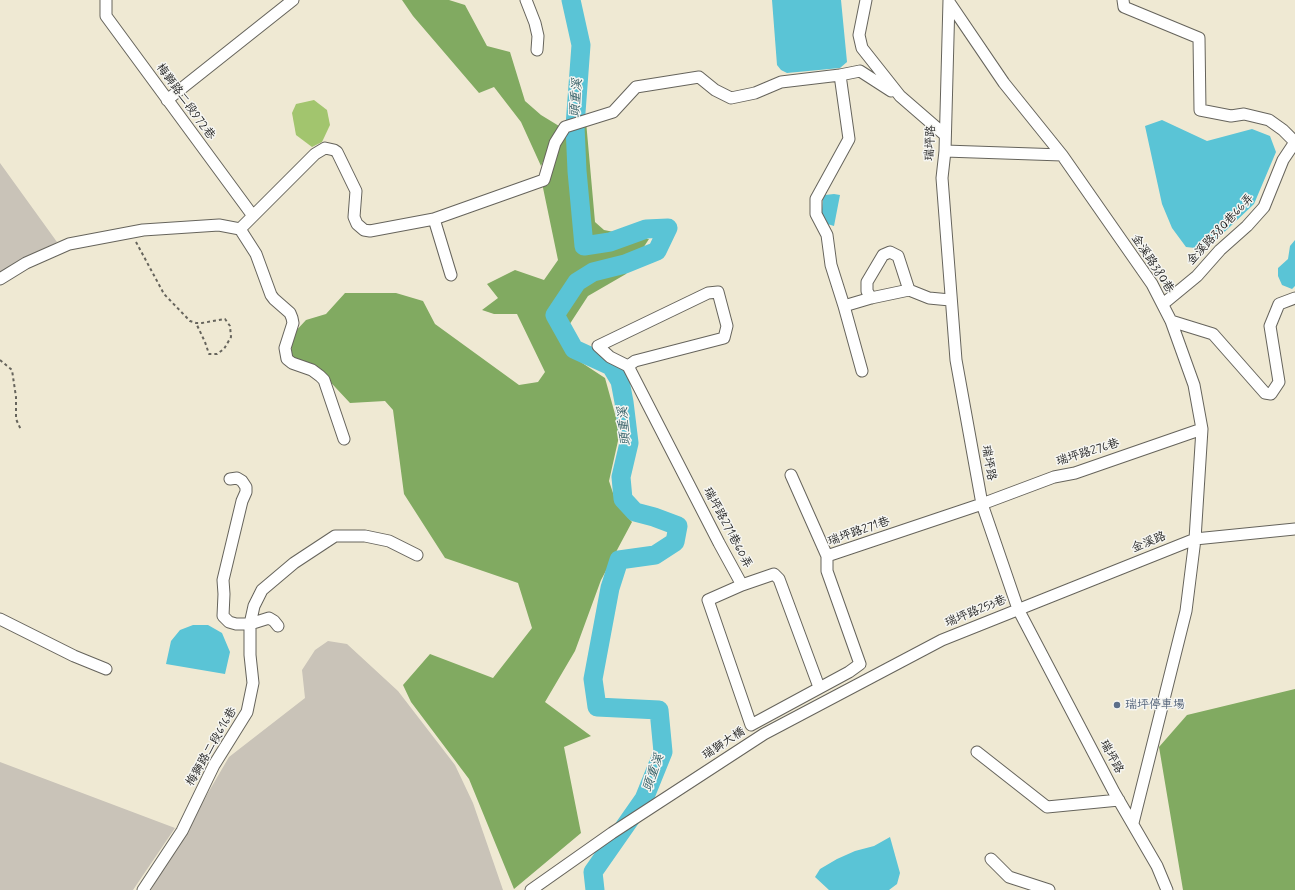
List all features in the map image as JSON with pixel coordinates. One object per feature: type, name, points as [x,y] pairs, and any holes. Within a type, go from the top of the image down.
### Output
[{"type":"street","name":"梅獅路二段972巷","points":[[106,0],[106,16],[253,216]]},
{"type":"street","points":[[167,100],[293,0]]},
{"type":"street","points":[[526,0],[535,23],[538,36],[536,50]]},
{"type":"street","points":[[866,0],[859,35],[862,48],[900,96]]},
{"type":"street","name":"金溪路380巷66弄","points":[[1123,0],[1124,7],[1199,38],[1200,110],[1231,116],[1244,114],[1269,120],[1283,130],[1295,142],[1283,160],[1264,207],[1247,226],[1220,250],[1196,276],[1163,304]]},
{"type":"street","name":"金溪路380巷","points":[[949,1],[1004,83],[1062,155],[1152,284],[1171,322],[1194,385],[1202,429],[1195,539],[1186,611],[1133,823]]},
{"type":"street","name":"瑞坪路","points":[[949,1],[945,135],[942,178],[950,300],[956,360],[982,504],[1018,609],[1119,800],[1158,866],[1167,890]]},
{"type":"street","points":[[240,229],[315,154],[325,148],[337,152],[356,191],[354,217],[357,224],[364,230],[370,231],[434,219],[544,180],[555,143],[565,127],[613,112],[636,87],[699,77],[715,90],[731,98],[755,93],[781,82],[840,75],[860,71],[900,96],[945,135]]},
{"type":"street","points":[[840,75],[849,139],[829,178],[816,199],[816,214],[827,235],[831,265],[862,371]]},
{"type":"street","points":[[944,151],[1062,155]]},
{"type":"street","points":[[434,219],[451,275]]},
{"type":"street","points":[[0,279],[26,263],[69,244],[131,232],[219,225],[240,229],[256,254],[271,294],[274,299],[290,313],[292,318],[293,323],[285,348],[287,358],[292,363],[312,370],[324,380],[344,440]]},
{"type":"street","points":[[871,298],[867,291],[867,282],[883,255],[890,252],[898,256],[909,290]]},
{"type":"street","points":[[844,306],[871,298],[909,290],[930,298],[950,300]]},
{"type":"street","points":[[718,292],[727,326],[724,338],[635,361],[628,366],[610,357],[598,346],[708,293],[718,292]]},
{"type":"street","points":[[1171,322],[1213,334],[1265,393],[1271,394],[1279,382],[1270,326],[1279,304],[1295,298]]},
{"type":"street","name":"瑞坪路271巷60弄","points":[[628,366],[742,585],[774,574],[779,579],[819,687]]},
{"type":"street","name":"瑞坪路276巷","points":[[982,504],[1054,477],[1075,473],[1202,429]]},
{"type":"street","points":[[791,475],[827,556]]},
{"type":"street","points":[[230,479],[237,478],[242,481],[246,487],[246,492],[242,501],[224,580],[223,616],[229,622],[236,624],[250,624],[269,618],[278,626]]},
{"type":"street","name":"瑞坪路271巷","points":[[819,687],[849,672],[860,664],[827,571],[827,556],[982,504]]},
{"type":"street","name":"金溪路","points":[[1018,609],[1195,539],[1295,529]]},
{"type":"street","name":"梅獅路二段616巷","points":[[143,890],[182,831],[214,765],[247,712],[253,683],[250,655],[250,624],[254,606],[262,590],[294,563],[334,536],[365,536],[389,541],[417,556]]},
{"type":"street","points":[[742,585],[708,600],[752,725],[819,687]]},
{"type":"street","name":"瑞坪路253巷","points":[[942,640],[1018,609]]},
{"type":"street","points":[[0,619],[74,656],[106,670]]},
{"type":"street","name":"瑞獅大橋","points":[[531,890],[612,832],[764,734],[942,640]]},
{"type":"street","points":[[977,752],[1047,807],[1119,800]]},
{"type":"street","points":[[991,859],[1009,877],[1049,890]]},
{"type":"path","points":[[131,232],[164,294],[190,321],[196,323],[224,319],[230,326],[231,337],[224,349],[217,354],[209,354],[196,323]]},
{"type":"path","points":[[0,360],[12,370],[16,398],[16,419],[21,430]]},
{"type":"shaded area","points":[[0,163],[57,242],[0,272]]},
{"type":"shaded area","points":[[328,641],[347,644],[398,691],[455,765],[473,803],[503,890],[151,890],[229,757],[305,698],[302,670],[315,650]]},
{"type":"shaded area","points":[[0,762],[175,828],[133,890],[0,890]]},
{"type":"green space","points":[[402,0],[449,0],[465,5],[487,46],[510,52],[525,101],[541,115],[559,126],[541,166],[521,122],[494,87],[479,93],[413,16]]},
{"type":"green space","points":[[314,100],[327,110],[330,125],[322,142],[312,147],[296,135],[292,113],[296,104]]},
{"type":"green space","points":[[586,121],[595,222],[604,230],[649,239],[626,274],[588,296],[560,339],[573,357],[605,378],[620,432],[609,481],[617,505],[632,522],[601,580],[575,651],[545,702],[591,736],[564,747],[581,833],[514,889],[469,779],[411,702],[403,685],[430,654],[493,678],[532,628],[518,583],[445,558],[404,494],[393,410],[385,401],[350,403],[321,372],[294,361],[291,354],[293,334],[306,320],[326,314],[345,293],[396,293],[423,301],[435,324],[519,385],[538,382],[545,372],[517,314],[494,314],[482,310],[498,298],[487,284],[515,270],[544,280],[558,260],[542,183],[564,138]]},
{"type":"green space","points":[[1295,689],[1295,890],[1183,890],[1159,747],[1187,715]]},
{"type":"water","points":[[772,0],[841,0],[847,62],[840,68],[787,73],[781,70],[777,65]]},
{"type":"water","points":[[1162,120],[1207,141],[1252,129],[1270,136],[1276,152],[1254,204],[1216,240],[1204,249],[1186,247],[1172,228],[1162,204],[1145,126]]},
{"type":"water","points":[[825,195],[840,195],[834,226],[824,223],[821,220],[823,199]]},
{"type":"water","points":[[1295,240],[1295,286],[1292,289],[1282,285],[1278,276],[1278,268],[1288,259],[1290,246]]},
{"type":"water","points":[[193,625],[208,625],[222,633],[230,652],[225,674],[166,664],[171,641],[180,630]]},
{"type":"water","points":[[890,837],[900,873],[897,884],[889,890],[829,890],[815,877],[820,869],[837,859],[855,851],[874,846]]},
{"type":"waterway","name":"頭重溪","points":[[571,0],[581,45],[575,126],[577,171],[584,246],[610,242],[646,229],[668,228],[657,251],[625,264],[593,272],[577,282],[555,315],[574,349],[611,366],[620,381],[629,443],[621,477],[623,499],[635,512],[678,526],[675,542],[655,555],[619,560],[610,588],[593,679],[597,707],[659,710],[663,752],[644,799],[593,872],[595,890]]},
{"type":"place","name":"瑞坪停車場","points":[[1117,705]]}]
